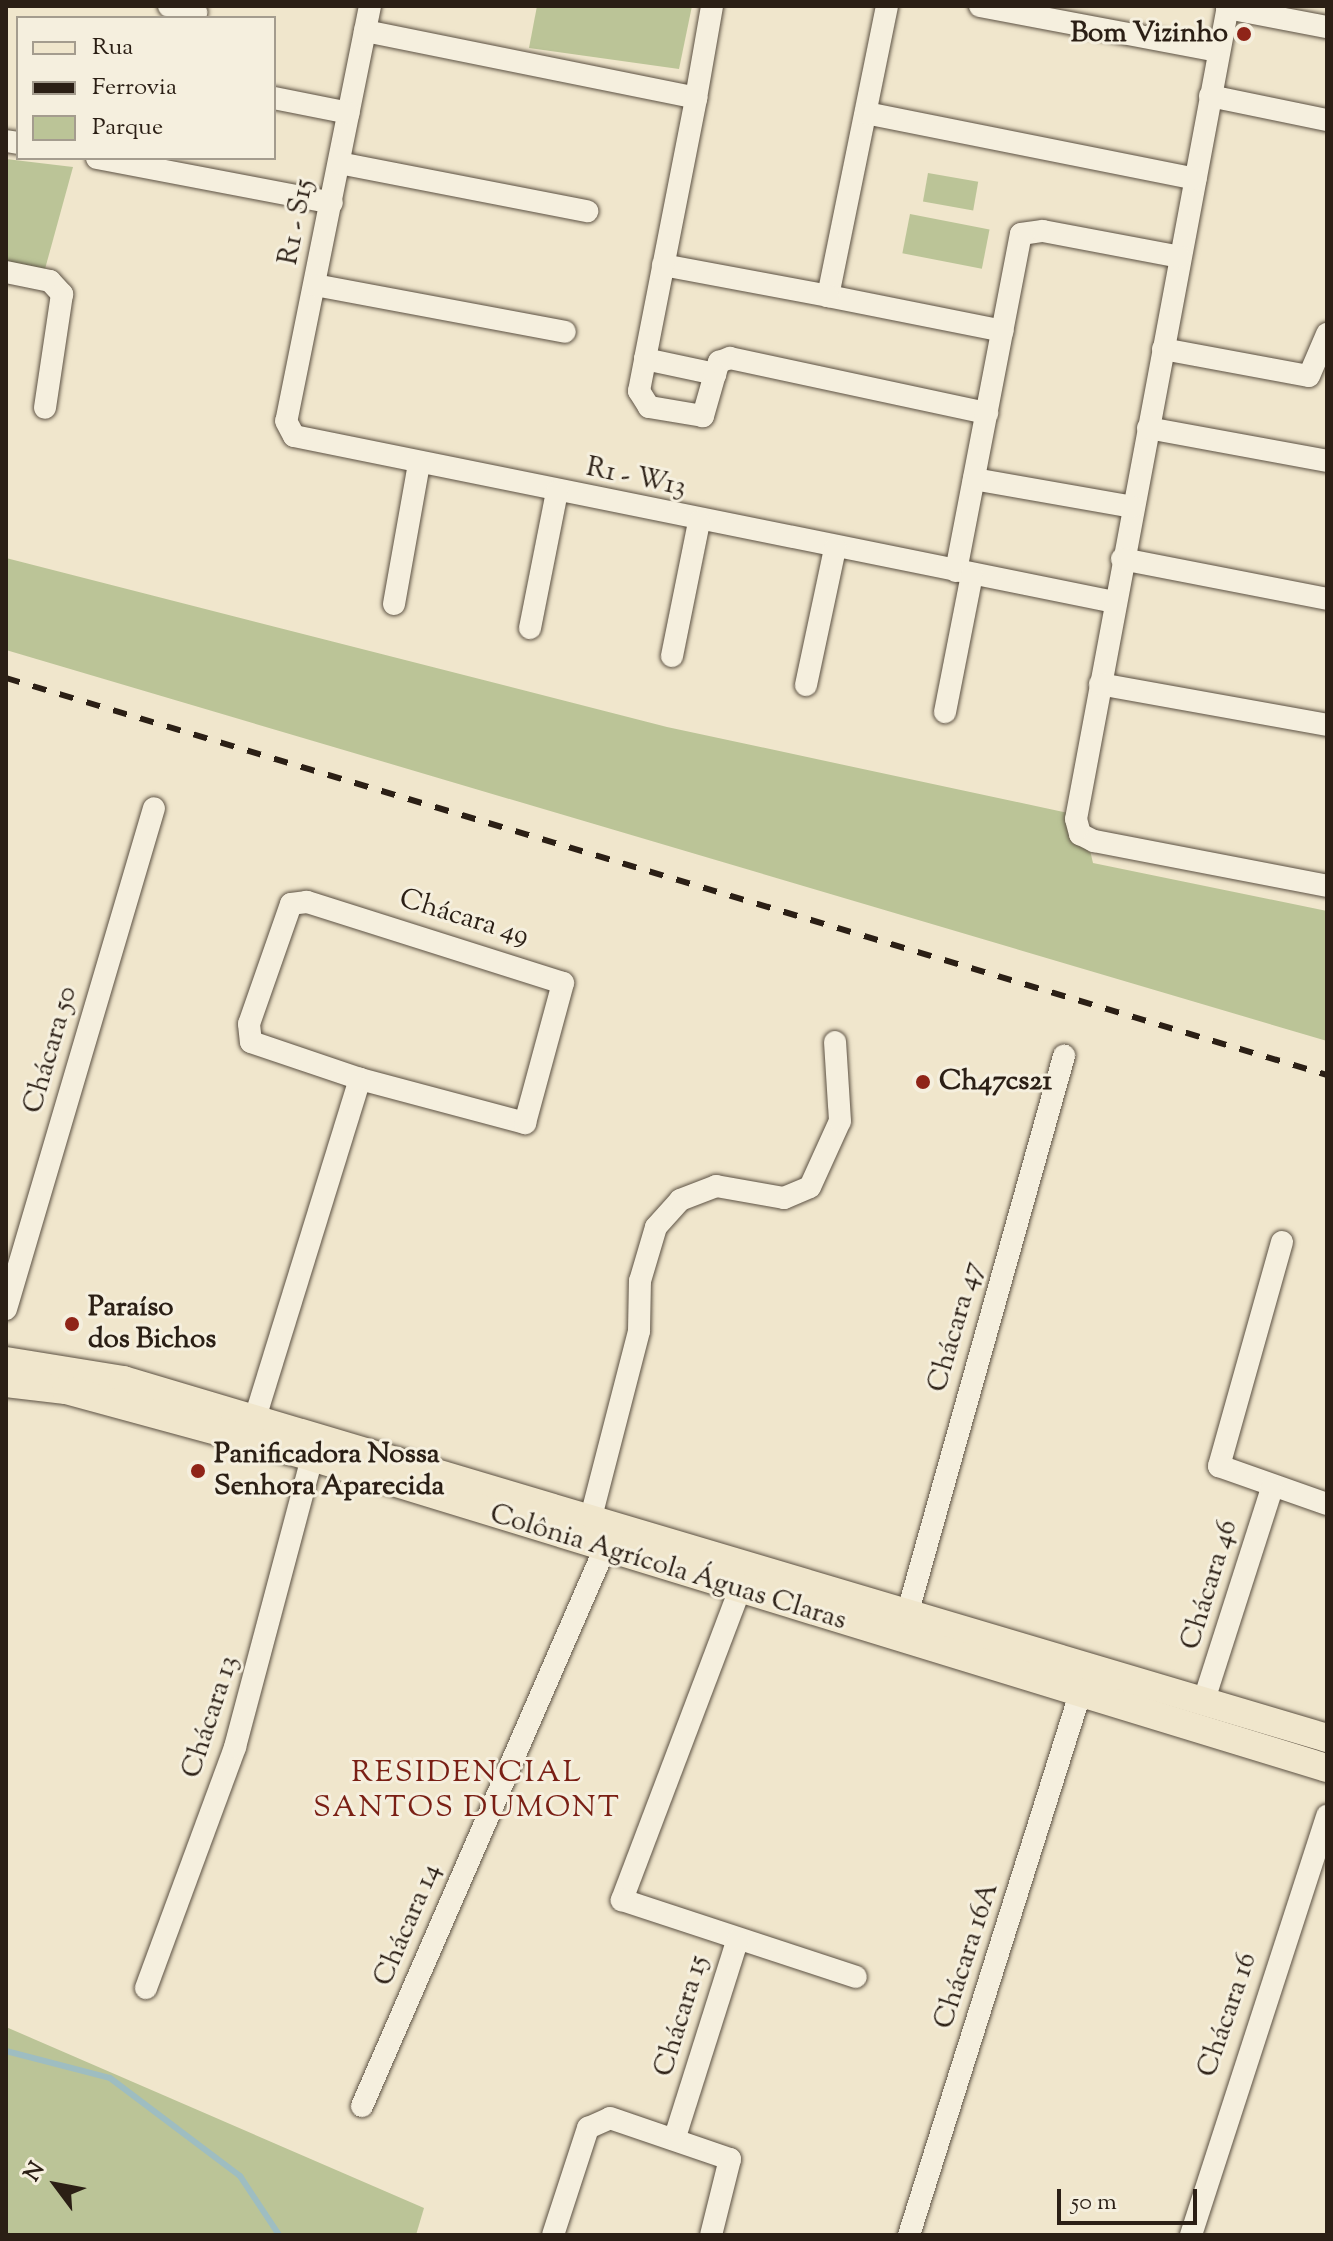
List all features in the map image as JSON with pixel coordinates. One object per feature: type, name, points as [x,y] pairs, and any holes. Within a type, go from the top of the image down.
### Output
[{"type":"main road","name":"Colônia Agrícola Águas Claras","points":[[6,1361],[123,1380],[255,1418],[591,1517],[612,1537]]},
{"type":"main road","name":"Colônia Agrícola Águas Claras","points":[[6,1383],[66,1390],[907,1615],[1327,1738]]},
{"type":"main road","name":"Colônia Agrícola Águas Claras","points":[[651,1548],[740,1589],[1327,1768]]},
{"type":"street","points":[[169,6],[196,12]]},
{"type":"street","name":"R1 - S15","points":[[305,441],[286,421],[370,6]]},
{"type":"street","points":[[712,6],[645,359],[644,404],[693,419],[706,411],[719,362],[730,358],[987,413]]},
{"type":"street","points":[[828,296],[887,6]]},
{"type":"street","points":[[980,6],[1219,51]]},
{"type":"street","points":[[1327,27],[1228,7],[1077,811],[1080,834],[1327,886]]},
{"type":"street","points":[[365,31],[696,98]]},
{"type":"street","points":[[1210,96],[1327,120]]},
{"type":"street","points":[[276,98],[349,113]]},
{"type":"street","points":[[866,113],[1195,179]]},
{"type":"street","points":[[118,160],[171,165],[332,203]]},
{"type":"street","points":[[339,163],[587,211]]},
{"type":"street","points":[[945,712],[974,479],[1026,231],[1180,257]]},
{"type":"street","points":[[663,265],[1003,331]]},
{"type":"street","points":[[6,272],[50,281],[62,294],[45,408]]},
{"type":"street","points":[[315,285],[565,332]]},
{"type":"street","points":[[1163,349],[1309,376],[1327,334]]},
{"type":"street","points":[[645,359],[715,374]]},
{"type":"street","points":[[1148,428],[1327,461]]},
{"type":"street","name":"R1 - W13","points":[[305,441],[699,522],[1114,602]]},
{"type":"street","points":[[394,604],[419,464]]},
{"type":"street","points":[[974,479],[1132,507]]},
{"type":"street","points":[[530,628],[557,492]]},
{"type":"street","points":[[672,656],[699,522]]},
{"type":"street","points":[[806,685],[835,548]]},
{"type":"street","points":[[1122,559],[1327,599]]},
{"type":"street","points":[[1100,684],[1327,725]]},
{"type":"street","name":"Chácara 50","points":[[6,1309],[154,808]]},
{"type":"street","name":"Chácara 49","points":[[307,902],[563,983],[525,1123],[360,1079],[251,1042],[249,1024],[291,904],[307,902]]},
{"type":"street","points":[[591,1517],[639,1331],[640,1281],[656,1227],[680,1200],[716,1186],[784,1198],[810,1187],[840,1121],[835,1042]]},
{"type":"street","name":"Chácara 47","points":[[907,1615],[1064,1056]]},
{"type":"street","points":[[255,1418],[360,1079]]},
{"type":"street","points":[[1282,1242],[1219,1454],[1224,1473],[1327,1504]]},
{"type":"street","name":"Chácara 13","points":[[146,1988],[235,1747],[312,1457]]},
{"type":"street","name":"Chácara 46","points":[[1204,1700],[1272,1488]]},
{"type":"street","name":"Chácara 14","points":[[362,2106],[612,1537]]},
{"type":"street","name":"Chácara 15","points":[[675,2137],[737,1941],[639,1910],[621,1892],[740,1589]]},
{"type":"street","name":"Chácara 16A","points":[[909,2235],[1080,1694]]},
{"type":"street","name":"Chácara 16","points":[[1191,2235],[1327,1816]]},
{"type":"street","points":[[737,1941],[856,1977]]},
{"type":"street","points":[[553,2235],[593,2121],[610,2118],[675,2137],[732,2164],[711,2235]]},
{"type":"green space","points":[[537,6],[692,6],[679,69],[529,48]]},
{"type":"green space","points":[[6,159],[73,167],[45,269],[6,261]]},
{"type":"green space","points":[[928,173],[978,182],[973,210],[923,202]]},
{"type":"green space","points":[[910,214],[990,229],[982,269],[902,253]]},
{"type":"green space","points":[[6,558],[667,727],[1082,816],[1093,863],[1327,911],[1327,1041],[6,650]]},
{"type":"green space","points":[[6,2027],[424,2208],[416,2235],[6,2235]]},
{"type":"waterway","points":[[6,2051],[110,2078],[240,2176],[279,2235]]},
{"type":"railway","points":[[6,678],[1327,1075]]},
{"type":"place","name":"Bom Vizinho","points":[[1244,34]]},
{"type":"place","name":"Ch47cs21","points":[[923,1082]]},
{"type":"place","name":"Paraíso dos Bichos","points":[[72,1324]]},
{"type":"place","name":"Panificadora Nossa Senhora Aparecida","points":[[198,1471]]},
{"type":"district","name":"RESIDENCIAL SANTOS DUMONT","points":[[467,1791]]}]
